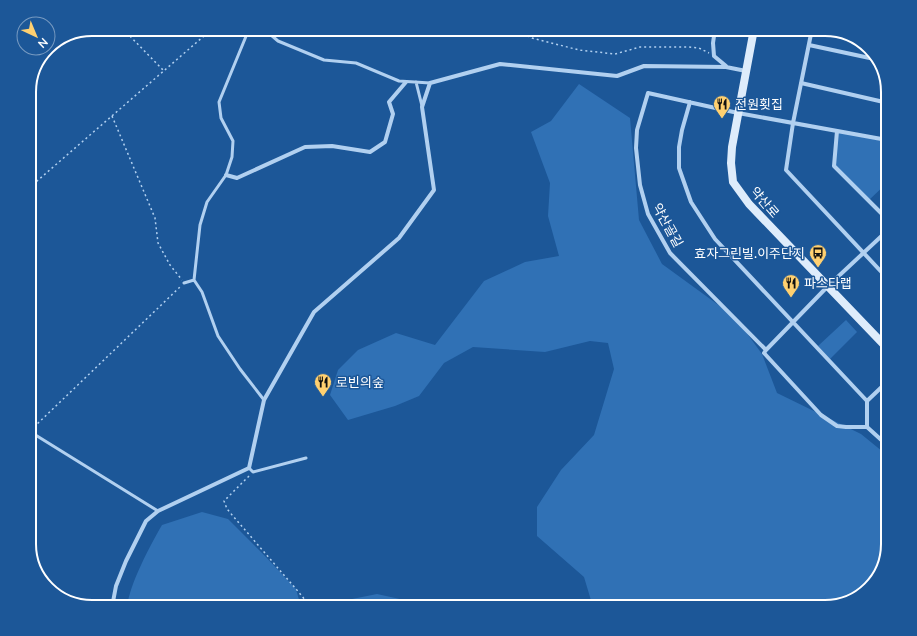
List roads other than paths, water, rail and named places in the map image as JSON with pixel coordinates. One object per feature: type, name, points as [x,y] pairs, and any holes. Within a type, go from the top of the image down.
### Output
[{"type":"street","points":[[714,36],[714,56],[726,67]]},
{"type":"street","name":"약산로","points":[[753,36],[732,147],[731,163],[734,182],[749,204],[881,342]]},
{"type":"street","points":[[810,36],[793,123],[786,170],[881,271]]},
{"type":"street","points":[[808,45],[869,58]]},
{"type":"street","points":[[113,600],[116,586],[126,561],[146,521],[158,512],[249,468],[264,400],[314,312],[399,238],[434,190],[422,107],[430,83],[500,64],[616,76],[644,66],[726,67],[746,71]]},
{"type":"street","points":[[226,175],[237,178],[305,146],[332,146],[370,152],[385,142],[393,114],[389,102],[406,82]]},
{"type":"street","points":[[801,83],[881,101]]},
{"type":"street","name":"약산골길","points":[[867,427],[837,426],[821,415],[764,353],[766,350],[670,253],[648,214],[637,166],[636,148],[637,130],[648,93],[738,113],[881,139]]},
{"type":"street","points":[[690,102],[679,147],[679,168],[691,202],[715,239],[866,401],[867,427],[881,440]]},
{"type":"street","points":[[838,131],[834,166],[881,213]]},
{"type":"street","points":[[766,350],[828,286],[881,237]]},
{"type":"street","points":[[866,401],[881,387]]},
{"type":"lane","points":[[246,36],[219,102],[221,118],[233,141],[232,157],[226,175],[208,202],[200,225],[194,280],[202,292],[218,336],[240,369],[264,400]]},
{"type":"lane","points":[[272,36],[278,41],[324,60],[356,63],[399,82],[430,83]]},
{"type":"lane","points":[[416,82],[422,107]]},
{"type":"lane","points":[[184,283],[194,280]]},
{"type":"lane","points":[[36,435],[158,512]]},
{"type":"lane","points":[[249,468],[253,472],[306,458]]},
{"type":"place","name":"전원횟집","points":[[722,119]]},
{"type":"place","name":"효자그린빌.이주단지","points":[[818,268]]},
{"type":"place","name":"파스타랩","points":[[791,298]]},
{"type":"place","name":"로빈의숲","points":[[323,397]]}]
